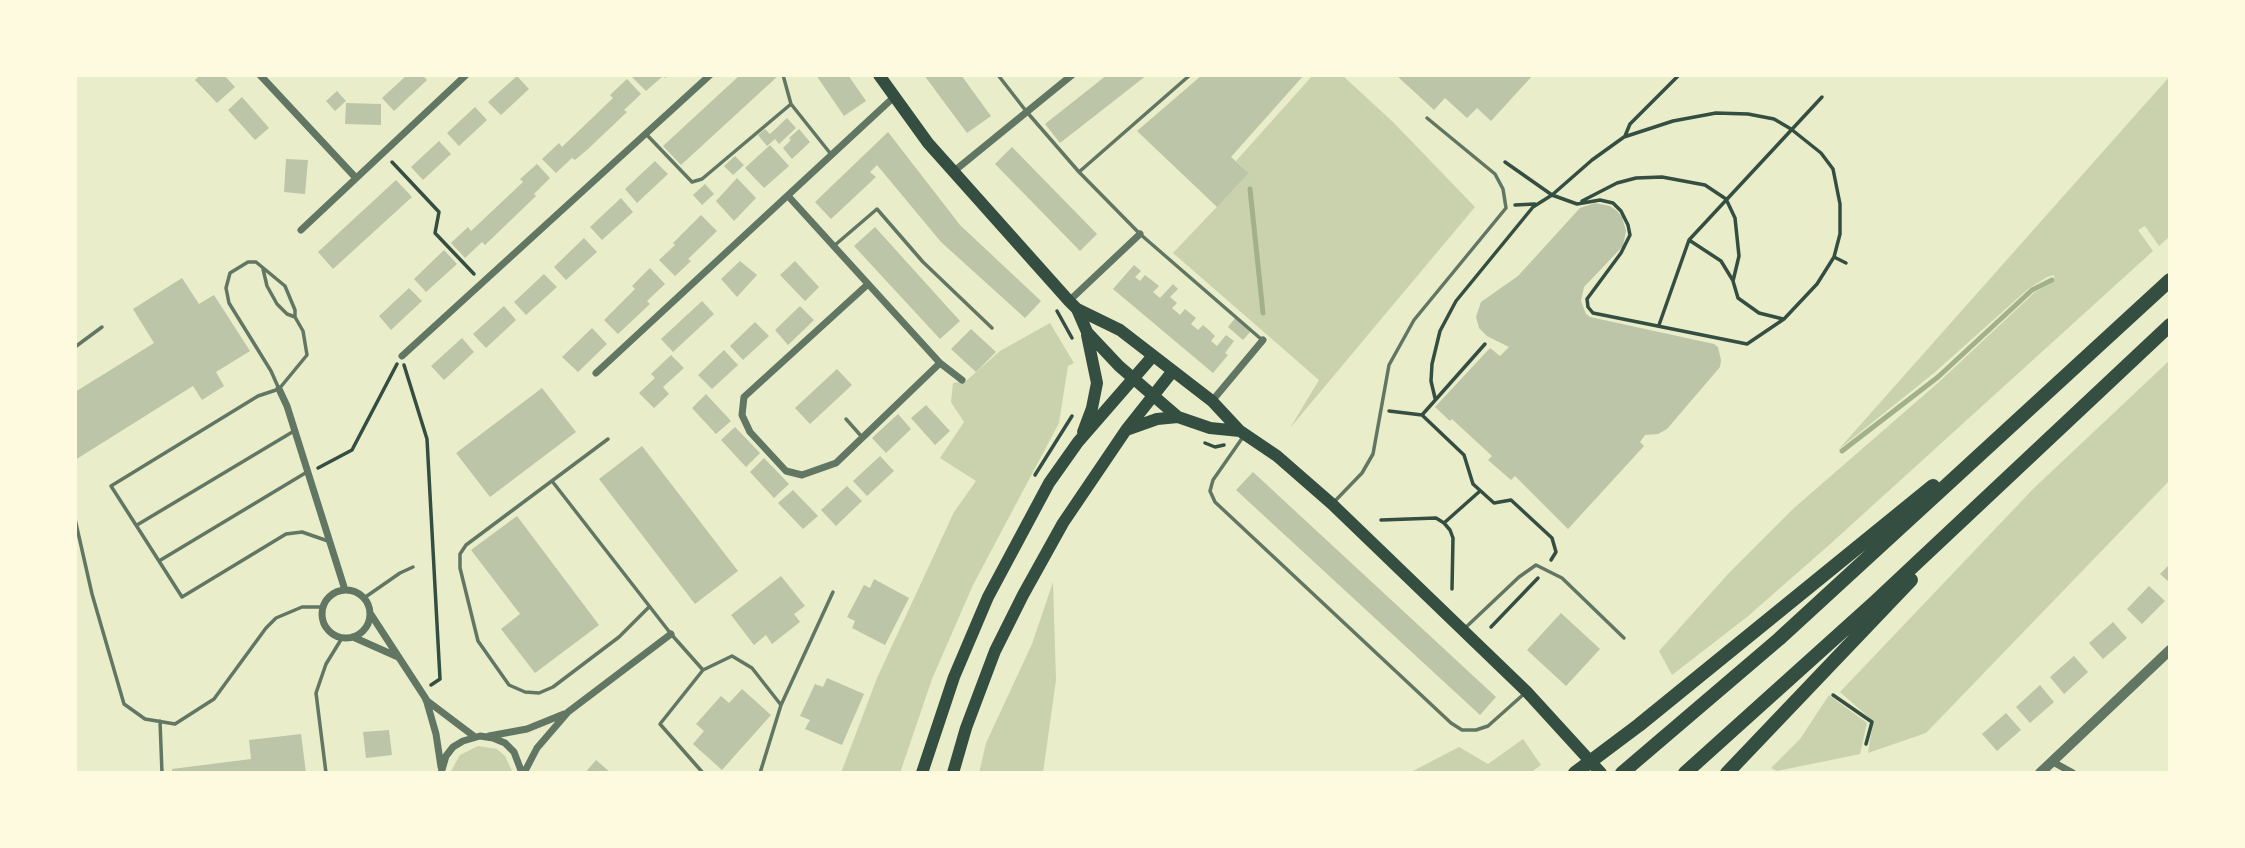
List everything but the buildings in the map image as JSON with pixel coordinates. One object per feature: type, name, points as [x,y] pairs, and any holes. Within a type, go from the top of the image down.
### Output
[{"type":"highway","points":[[879,75],[952,172],[1073,305],[1087,332],[1097,383],[1092,408],[1079,442]]},
{"type":"highway","points":[[1622,773],[1779,639],[2170,280]]},
{"type":"highway","points":[[1073,305],[1120,330],[1212,401],[1242,432],[1277,456],[1332,504],[1527,692],[1601,773]]},
{"type":"highway","points":[[1685,773],[1875,602],[2170,325]]},
{"type":"highway","points":[[1087,332],[1134,379],[1178,417],[1210,428],[1242,432]]},
{"type":"highway","points":[[922,773],[954,677],[988,597],[1049,483],[1079,442],[1152,357]]},
{"type":"highway","points":[[953,773],[966,727],[990,664],[1023,595],[1063,523],[1126,430],[1172,372]]},
{"type":"highway","points":[[1575,773],[1639,725],[2024,413]]},
{"type":"highway","points":[[1126,430],[1157,419],[1178,417]]},
{"type":"highway","points":[[1727,773],[2029,457]]},
{"type":"street","points":[[260,75],[356,178]]},
{"type":"street","points":[[301,230],[466,75]]},
{"type":"street","points":[[402,356],[710,75]]},
{"type":"street","points":[[952,172],[1072,75]]},
{"type":"street","points":[[596,373],[894,97]]},
{"type":"street","points":[[789,197],[940,363],[962,380]]},
{"type":"street","points":[[1073,305],[1140,234]]},
{"type":"street","points":[[867,285],[744,397],[742,415],[750,432],[786,471],[802,475],[836,463],[940,363]]},
{"type":"street","points":[[1212,401],[1263,340]]},
{"type":"street","points":[[279,389],[295,430],[345,590]]},
{"type":"street","points":[[399,657],[353,637],[342,638],[328,631],[324,624],[323,607],[331,595],[352,590],[364,598],[370,613],[399,657],[421,692],[426,699],[477,737],[493,738],[505,743],[514,752],[523,773]]},
{"type":"street","points":[[353,637],[366,628],[370,613]]},
{"type":"street","points":[[523,773],[537,748],[568,712],[671,634]]},
{"type":"street","points":[[2040,773],[2170,650]]},
{"type":"street","points":[[426,699],[436,734],[441,770]]},
{"type":"street","points":[[441,770],[453,747],[477,737],[527,729],[568,712]]},
{"type":"street","points":[[2053,762],[2073,773]]},
{"type":"lane","points":[[783,75],[790,104],[832,155]]},
{"type":"lane","points":[[998,75],[1079,172],[1140,234],[1263,340]]},
{"type":"lane","points":[[1079,172],[1190,75]]},
{"type":"lane","points":[[646,134],[692,182],[702,179],[790,104]]},
{"type":"lane","points":[[1332,504],[1362,472],[1373,454],[1389,365],[1414,320],[1506,208],[1503,189],[1495,174],[1427,118]]},
{"type":"lane","points":[[833,247],[877,209],[923,262],[992,328]]},
{"type":"lane","points":[[279,389],[271,371],[229,303],[226,288],[230,273],[248,262],[256,262],[285,286],[295,310],[295,317],[303,331],[307,355],[279,389],[258,396],[111,485],[182,597],[286,534],[302,531],[328,541]]},
{"type":"lane","points":[[262,268],[267,286],[277,304],[287,314],[295,317]]},
{"type":"lane","points":[[75,347],[102,327]]},
{"type":"lane","points":[[846,419],[862,437]]},
{"type":"lane","points":[[137,525],[295,430]]},
{"type":"lane","points":[[1242,432],[1213,480],[1210,491],[1215,502],[1451,723],[1462,730],[1476,730],[1488,726],[1527,692]]},
{"type":"lane","points":[[608,439],[466,545],[460,554],[460,568],[478,641],[509,685],[525,692],[539,693],[553,687],[619,637],[649,607]]},
{"type":"lane","points":[[159,561],[307,472]]},
{"type":"lane","points":[[552,481],[649,607],[703,670]]},
{"type":"lane","points":[[75,519],[92,594],[124,704],[145,719],[175,724],[214,699],[265,628],[276,618],[302,607],[323,607]]},
{"type":"lane","points":[[1463,631],[1528,569],[1536,565],[1562,578],[1624,638]]},
{"type":"lane","points":[[364,598],[413,567]]},
{"type":"lane","points":[[760,773],[781,705],[832,592]]},
{"type":"lane","points":[[326,773],[316,694],[326,664],[342,638]]},
{"type":"lane","points":[[703,773],[660,724],[703,670],[732,656],[752,668],[781,705]]},
{"type":"lane","points":[[160,721],[162,773]]},
{"type":"path","points":[[1624,136],[1630,124],[1679,75]]},
{"type":"path","points":[[1659,325],[1689,240],[1822,97]]},
{"type":"path","points":[[1436,398],[1431,381],[1432,364],[1446,317],[1477,274],[1537,204],[1552,195],[1624,136],[1673,121],[1716,113],[1748,114],[1774,119],[1821,153],[1833,169],[1840,204],[1840,234],[1834,257],[1817,284],[1784,320],[1747,344],[1593,313],[1588,307],[1587,299],[1621,253],[1630,235],[1621,211],[1613,203],[1600,200],[1577,204],[1552,195],[1505,162]]},
{"type":"path","points":[[383,153],[439,212],[435,233],[482,282]]},
{"type":"path","points":[[1577,204],[1617,183],[1636,178],[1662,177],[1705,185],[1726,199],[1735,218],[1739,256],[1733,281]]},
{"type":"path","points":[[1506,205],[1537,204]]},
{"type":"path","points":[[1689,240],[1721,261],[1733,281],[1738,298],[1746,305],[1759,313],[1784,320]]},
{"type":"path","points":[[1834,257],[1846,263]]},
{"type":"path","points":[[1422,415],[1485,344]]},
{"type":"path","points":[[307,472],[352,450],[402,356]]},
{"type":"path","points":[[402,356],[428,439],[440,679],[421,692]]},
{"type":"path","points":[[1382,411],[1422,415],[1464,455],[1473,484],[1480,491],[1494,503],[1511,500],[1552,538],[1556,552],[1545,569],[1491,627]]},
{"type":"path","points":[[1444,523],[1480,491]]},
{"type":"path","points":[[1381,520],[1436,518],[1444,523],[1453,538],[1452,589]]},
{"type":"path","points":[[1833,695],[1872,722],[1866,744]]},
{"type":"green space","points":[[1313,75],[1342,75],[1393,122],[1475,207],[1290,428],[1319,380],[1173,253],[1249,173],[1236,161]]},
{"type":"green space","points":[[2170,76],[2170,236],[2159,246],[2145,226],[2138,230],[2153,251],[1828,546],[1747,617],[1672,675],[1659,651],[1729,573],[1794,508],[1939,382],[2035,292],[2055,281],[2054,275],[2047,277],[2028,289],[1934,373],[1838,450]]},
{"type":"green space","points":[[1050,323],[1074,363],[1068,366],[1059,423],[973,585],[932,679],[900,773],[841,773],[877,678],[954,512],[976,481],[940,458],[964,422],[951,402],[953,383],[966,381],[1000,351]]},
{"type":"green space","points":[[2170,360],[2170,480],[1926,733],[1868,753],[1873,721],[1840,692],[2034,488]]},
{"type":"green space","points":[[1053,582],[1056,680],[1043,773],[979,773],[986,743],[1032,644]]},
{"type":"green space","points":[[1829,695],[1867,723],[1860,754],[1777,771],[1771,768],[1800,739]]},
{"type":"green space","points":[[1523,739],[1541,765],[1530,773],[1409,773],[1459,747],[1488,764]]},
{"type":"green space","points":[[478,746],[497,749],[505,756],[513,773],[450,773],[460,755]]},
{"type":"waterway","points":[[1250,189],[1263,313]]},
{"type":"waterway","points":[[1842,451],[1938,377],[2032,290],[2052,280]]}]
